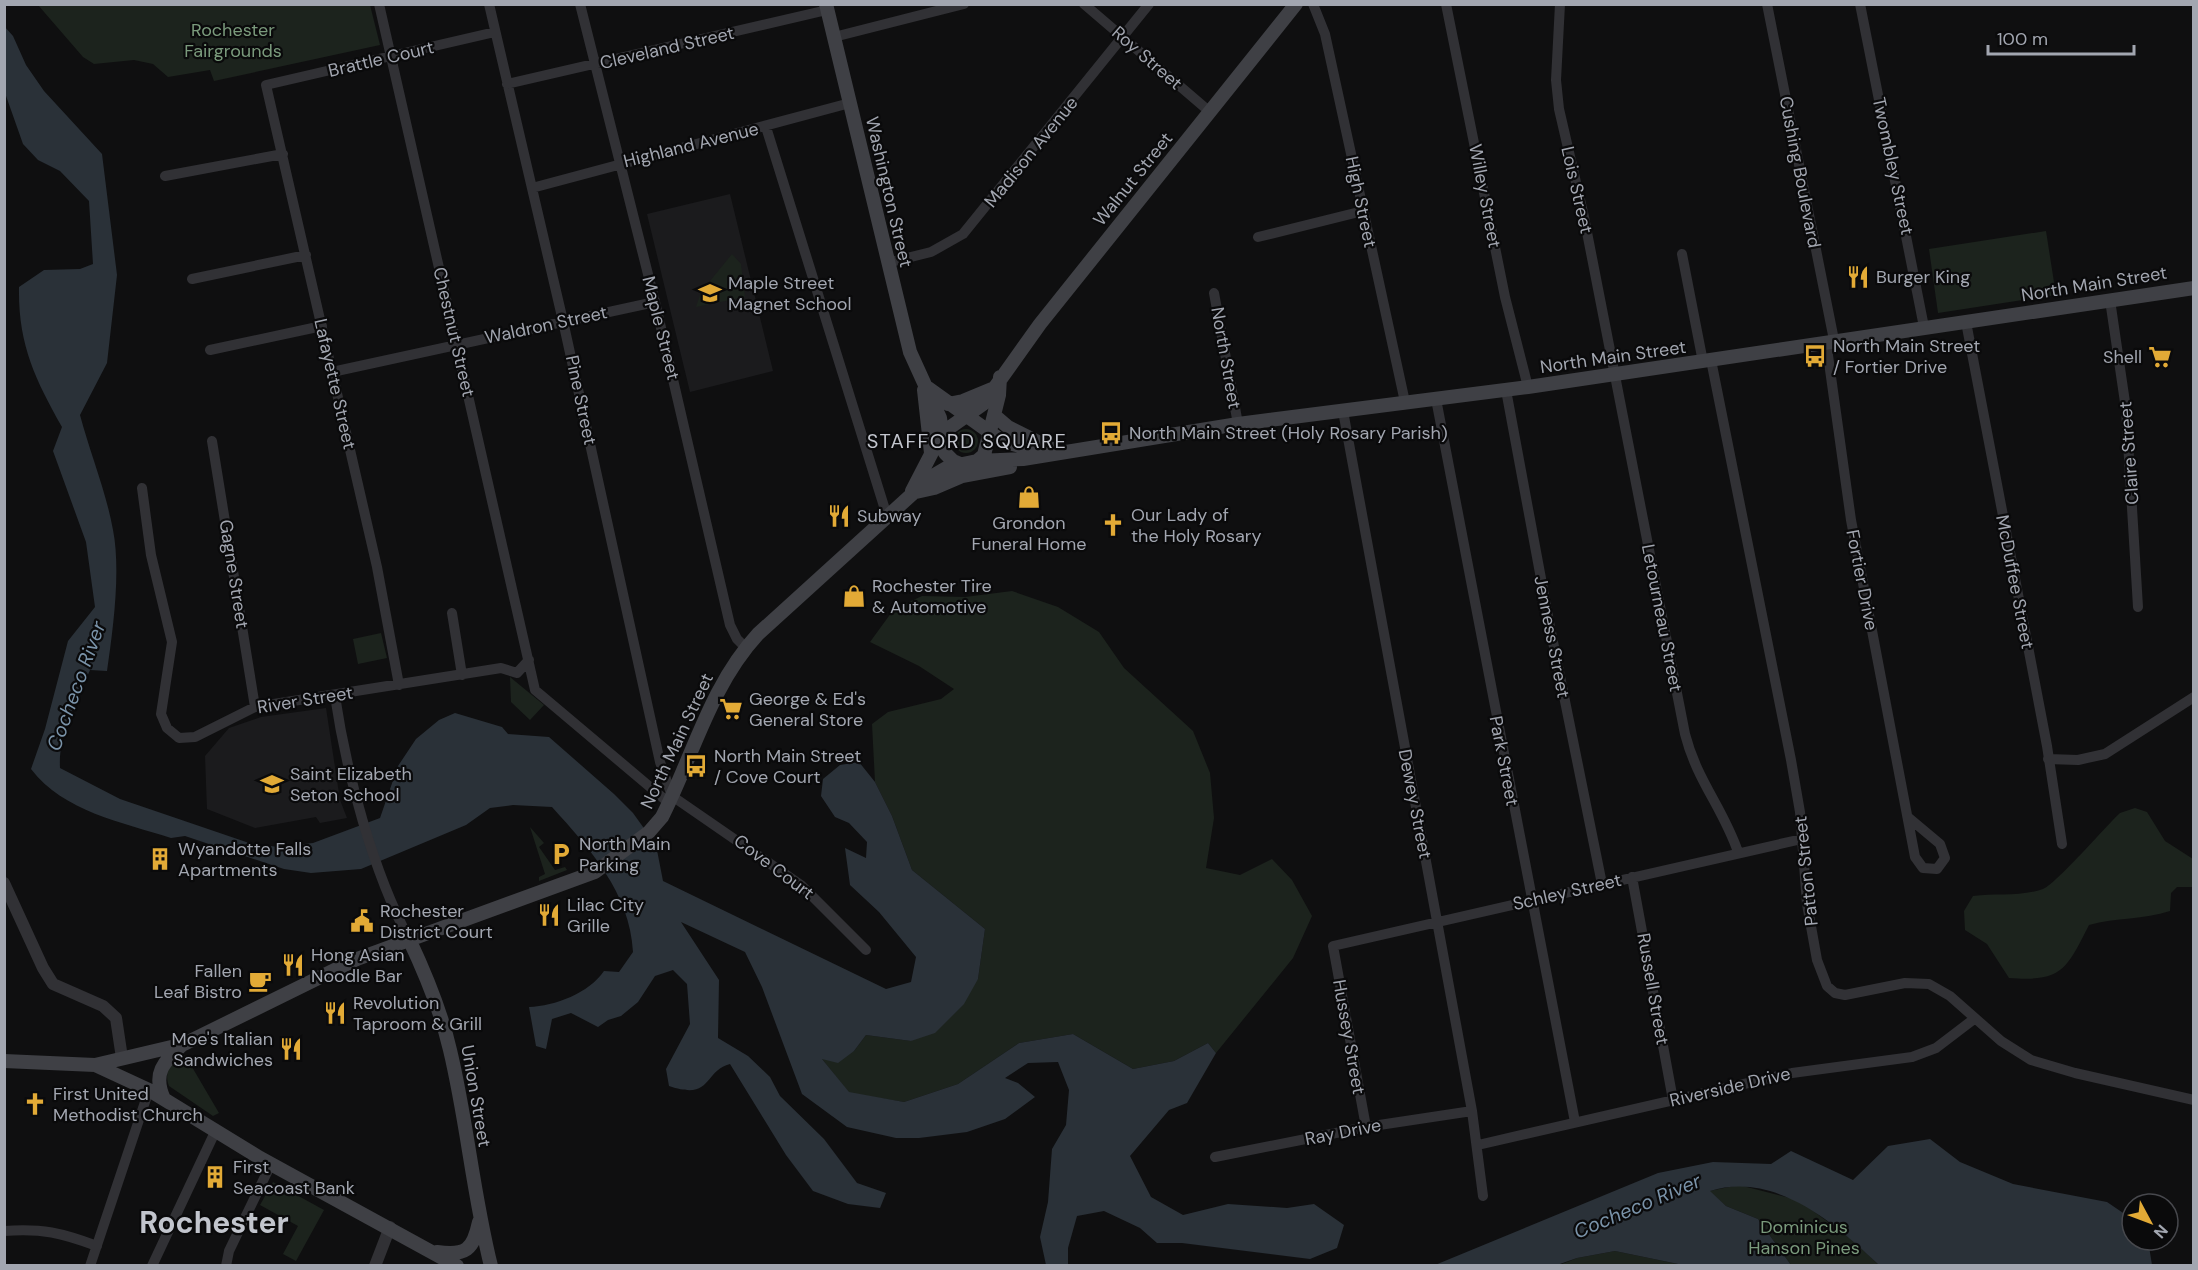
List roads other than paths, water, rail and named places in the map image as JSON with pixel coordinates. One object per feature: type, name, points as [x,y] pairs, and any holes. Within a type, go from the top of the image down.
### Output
[{"type":"main road","name":"Walnut Street","points":[[967,418],[983,404],[1040,324],[1296,4]]},
{"type":"main road","name":"Washington Street","points":[[826,8],[910,352],[940,418],[942,433]]},
{"type":"main road","name":"North Main Street","points":[[977,460],[1023,459],[1238,424],[1528,387],[2193,288]]},
{"type":"main road","name":"Walnut Street","points":[[988,432],[994,415],[996,383]]},
{"type":"main road","points":[[948,404],[963,401],[996,383]]},
{"type":"main road","name":"Washington Street","points":[[924,385],[967,418]]},
{"type":"main road","points":[[924,385],[932,453]]},
{"type":"main road","points":[[994,415],[1008,427],[1058,452]]},
{"type":"main road","points":[[988,432],[987,448],[977,460],[960,464],[945,453],[942,433],[952,424],[967,418],[984,426],[988,432],[1002,441],[1027,448],[1038,456]]},
{"type":"main road","name":"North Main Street","points":[[911,493],[942,433]]},
{"type":"main road","name":"North Main Street","points":[[911,493],[933,488],[962,476],[1023,465],[1038,456]]},
{"type":"main road","name":"North Main Street","points":[[95,1065],[184,1044],[330,970],[595,872],[650,832],[670,800],[706,717],[746,648],[911,493],[931,477],[960,464]]},
{"type":"main road","name":"Union Street","points":[[409,939],[428,980],[449,1045],[480,1218],[491,1266]]},
{"type":"main road","points":[[164,1099],[158,1083],[161,1065],[184,1044]]},
{"type":"main road","points":[[4,1061],[95,1065],[149,1090],[215,1132],[457,1266]]},
{"type":"main road","points":[[435,1252],[452,1254],[465,1251],[474,1241],[480,1218]]},
{"type":"street","name":"Chestnut Street","points":[[379,4],[529,660]]},
{"type":"street","name":"Pine Street","points":[[489,4],[563,321],[670,800]]},
{"type":"street","name":"Maple Street","points":[[580,4],[593,65],[621,162],[655,302],[730,625],[737,639],[746,648]]},
{"type":"street","points":[[834,37],[964,4]]},
{"type":"street","name":"Roy Street","points":[[1084,4],[1210,112]]},
{"type":"street","name":"Madison Avenue","points":[[887,263],[931,252],[963,234],[1149,4]]},
{"type":"street","name":"High Street","points":[[1313,4],[1325,34],[1405,402]]},
{"type":"street","name":"Willey Street","points":[[1446,4],[1505,297],[1528,387]]},
{"type":"street","name":"Lois Street","points":[[1560,4],[1556,80],[1559,109],[1616,374]]},
{"type":"street","name":"Cushing Boulevard","points":[[1767,4],[1830,341]]},
{"type":"street","name":"Twombley Street","points":[[1860,4],[1924,327]]},
{"type":"street","name":"Cleveland Street","points":[[507,84],[826,8]]},
{"type":"street","name":"Brattle Court","points":[[266,85],[495,32]]},
{"type":"street","name":"Lafayette Street","points":[[266,85],[374,556],[399,684]]},
{"type":"street","name":"Highland Avenue","points":[[531,188],[621,162],[766,127],[850,103]]},
{"type":"street","points":[[766,127],[887,516]]},
{"type":"street","points":[[165,176],[283,154]]},
{"type":"street","points":[[1258,237],[1363,211]]},
{"type":"street","name":"Patton Street","points":[[1682,254],[1707,361],[1791,760],[1802,839],[1807,904],[1817,960],[1827,986],[1835,993],[1845,995],[1905,983],[1929,984],[1950,996],[2001,1041],[2031,1060],[2075,1073],[2193,1100]]},
{"type":"street","points":[[192,279],[306,255]]},
{"type":"street","name":"North Street","points":[[1214,293],[1238,424]]},
{"type":"street","name":"Claire Street","points":[[2110,300],[2126,409],[2139,607]]},
{"type":"street","name":"Waldron Street","points":[[332,372],[655,302]]},
{"type":"street","name":"McDuffee Street","points":[[1966,322],[2062,843]]},
{"type":"street","points":[[210,350],[322,326]]},
{"type":"street","name":"Fortier Drive","points":[[1830,341],[1851,520],[1917,861],[1923,868],[1936,869],[1945,858],[1943,848],[1909,818]]},
{"type":"street","name":"Letourneau Street","points":[[1616,374],[1688,745],[1696,770],[1726,820],[1738,852]]},
{"type":"street","name":"Jenness Street","points":[[1506,390],[1550,627],[1602,884]]},
{"type":"street","name":"Park Street","points":[[1436,399],[1530,900],[1575,1122]]},
{"type":"street","name":"Dewey Street","points":[[1343,411],[1472,1111],[1484,1196]]},
{"type":"street","name":"Gagne Street","points":[[212,441],[255,707]]},
{"type":"street","name":"River Street","points":[[142,488],[151,555],[172,642],[161,706],[162,721],[173,734],[187,740],[255,707],[506,668],[517,673]]},
{"type":"street","points":[[452,613],[462,675]]},
{"type":"street","points":[[529,660],[517,673],[670,800]]},
{"type":"street","points":[[529,660],[536,690]]},
{"type":"street","points":[[335,696],[345,753],[362,813],[392,905],[409,939]]},
{"type":"street","points":[[2048,759],[2078,760],[2105,754],[2193,697]]},
{"type":"street","name":"Cove Court","points":[[670,800],[801,885],[866,950]]},
{"type":"street","name":"Schley Street","points":[[1333,946],[1802,839]]},
{"type":"street","name":"Russell Street","points":[[1632,878],[1673,1100]]},
{"type":"street","points":[[4,883],[43,968],[53,984],[102,1006],[116,1018],[122,1058]]},
{"type":"street","name":"Hussey Street","points":[[1333,946],[1366,1127]]},
{"type":"street","name":"Riverside Drive","points":[[1478,1145],[1792,1073],[1912,1057],[1936,1048],[1974,1019]]},
{"type":"street","points":[[90,1266],[149,1090]]},
{"type":"street","name":"Ray Drive","points":[[1215,1157],[1366,1127],[1472,1111]]},
{"type":"street","points":[[152,1266],[215,1132]]},
{"type":"street","points":[[226,1266],[229,1251],[271,1164]]},
{"type":"street","points":[[375,1266],[390,1227]]},
{"type":"street","points":[[4,1231],[54,1231],[97,1246]]},
{"type":"water","name":"Cocheco River","points":[[4,26],[13,36],[26,65],[44,91],[102,154],[117,275],[107,363],[80,415],[113,530],[116,581],[112,637],[107,671],[90,670],[69,718],[62,743],[60,768],[120,799],[252,844],[279,847],[313,843],[380,818],[398,766],[416,739],[439,720],[455,713],[502,727],[508,734],[549,737],[633,813],[656,845],[663,881],[886,989],[911,982],[916,957],[879,912],[850,885],[845,848],[866,858],[867,842],[849,823],[835,817],[821,796],[823,779],[840,765],[859,762],[875,782],[892,816],[912,870],[985,929],[978,979],[964,1004],[935,1033],[911,1041],[866,1035],[854,1051],[838,1063],[822,1059],[849,1092],[904,1102],[958,1084],[1019,1043],[1073,1034],[1133,1069],[1174,1061],[1208,1043],[1216,1053],[1187,1103],[1169,1110],[1130,1156],[1151,1197],[1183,1215],[1228,1204],[1287,1208],[1314,1204],[1344,1225],[1337,1248],[1310,1259],[1182,1243],[1157,1243],[1140,1228],[1104,1211],[1077,1216],[1068,1248],[1068,1265],[1046,1265],[1040,1237],[1048,1202],[1052,1149],[1066,1125],[1069,1090],[1058,1062],[1028,1063],[1005,1078],[1018,1083],[1035,1097],[1005,1119],[967,1132],[919,1138],[896,1138],[847,1127],[802,1094],[762,987],[745,952],[681,922],[719,980],[718,1038],[748,1056],[770,1077],[780,1096],[824,1139],[857,1183],[886,1193],[880,1208],[848,1204],[813,1191],[786,1155],[730,1064],[715,1072],[701,1087],[693,1090],[669,1086],[666,1069],[690,1024],[687,984],[673,970],[655,976],[638,1002],[621,1016],[608,1020],[598,1027],[571,1013],[552,1019],[546,1049],[536,1046],[529,1007],[550,1004],[571,997],[590,986],[604,971],[619,972],[633,952],[624,910],[606,873],[552,807],[513,805],[490,808],[466,825],[361,869],[311,873],[284,869],[185,836],[171,838],[95,814],[60,796],[44,784],[31,769],[45,729],[68,641],[95,607],[86,542],[53,451],[62,427],[36,377],[25,344],[19,307],[19,287],[44,270],[80,269],[93,264],[89,201],[60,171],[38,160],[23,144],[5,93]]},
{"type":"water","name":"Cocheco River","points":[[1930,1139],[1960,1162],[2013,1184],[2107,1202],[2120,1211],[2120,1252],[2150,1252],[2152,1265],[1879,1265],[1843,1233],[1802,1205],[1758,1188],[1734,1187],[1710,1191],[1726,1206],[1758,1219],[1791,1265],[1683,1265],[1615,1251],[1577,1258],[1557,1265],[1435,1265],[1658,1173],[1713,1162],[1771,1164],[1791,1151],[1853,1180],[1888,1146]]},
{"type":"place","name":"Burger King","points":[[1858,277]]},
{"type":"place","name":"Maple Street Magnet School","points":[[710,293]]},
{"type":"place","name":"North Main Street / Fortier Drive","points":[[1815,356]]},
{"type":"place","name":"Shell","points":[[2160,357]]},
{"type":"place","name":"North Main Street (Holy Rosary Parish)","points":[[1111,433]]},
{"type":"place","name":"Grondon Funeral Home","points":[[1029,497]]},
{"type":"place","name":"Subway","points":[[839,516]]},
{"type":"place","name":"Our Lady of the Holy Rosary","points":[[1113,525]]},
{"type":"place","name":"Rochester Tire & Automotive","points":[[854,596]]},
{"type":"place","name":"George & Ed's General Store","points":[[731,709]]},
{"type":"place","name":"North Main Street / Cove Court","points":[[696,766]]},
{"type":"place","name":"Saint Elizabeth Seton School","points":[[272,784]]},
{"type":"place","name":"North Main Parking","points":[[561,854]]},
{"type":"place","name":"Wyandotte Falls Apartments","points":[[160,859]]},
{"type":"place","name":"Lilac City Grille","points":[[549,915]]},
{"type":"place","name":"Rochester District Court","points":[[362,921]]},
{"type":"place","name":"Hong Asian Noodle Bar","points":[[293,965]]},
{"type":"place","name":"Fallen Leaf Bistro","points":[[260,981]]},
{"type":"place","name":"Revolution Taproom & Grill","points":[[335,1013]]},
{"type":"place","name":"Moe's Italian Sandwiches","points":[[291,1049]]},
{"type":"place","name":"First United Methodist Church","points":[[35,1104]]},
{"type":"place","name":"First Seacoast Bank","points":[[215,1177]]},
{"type":"district","name":"STAFFORD SQUARE","points":[[967,441]]},
{"type":"district","name":"Rochester","points":[[214,1222]]},
{"type":"park label","name":"Rochester Fairgrounds","points":[[233,40]]},
{"type":"park label","name":"Dominicus Hanson Pines","points":[[1804,1237]]}]
